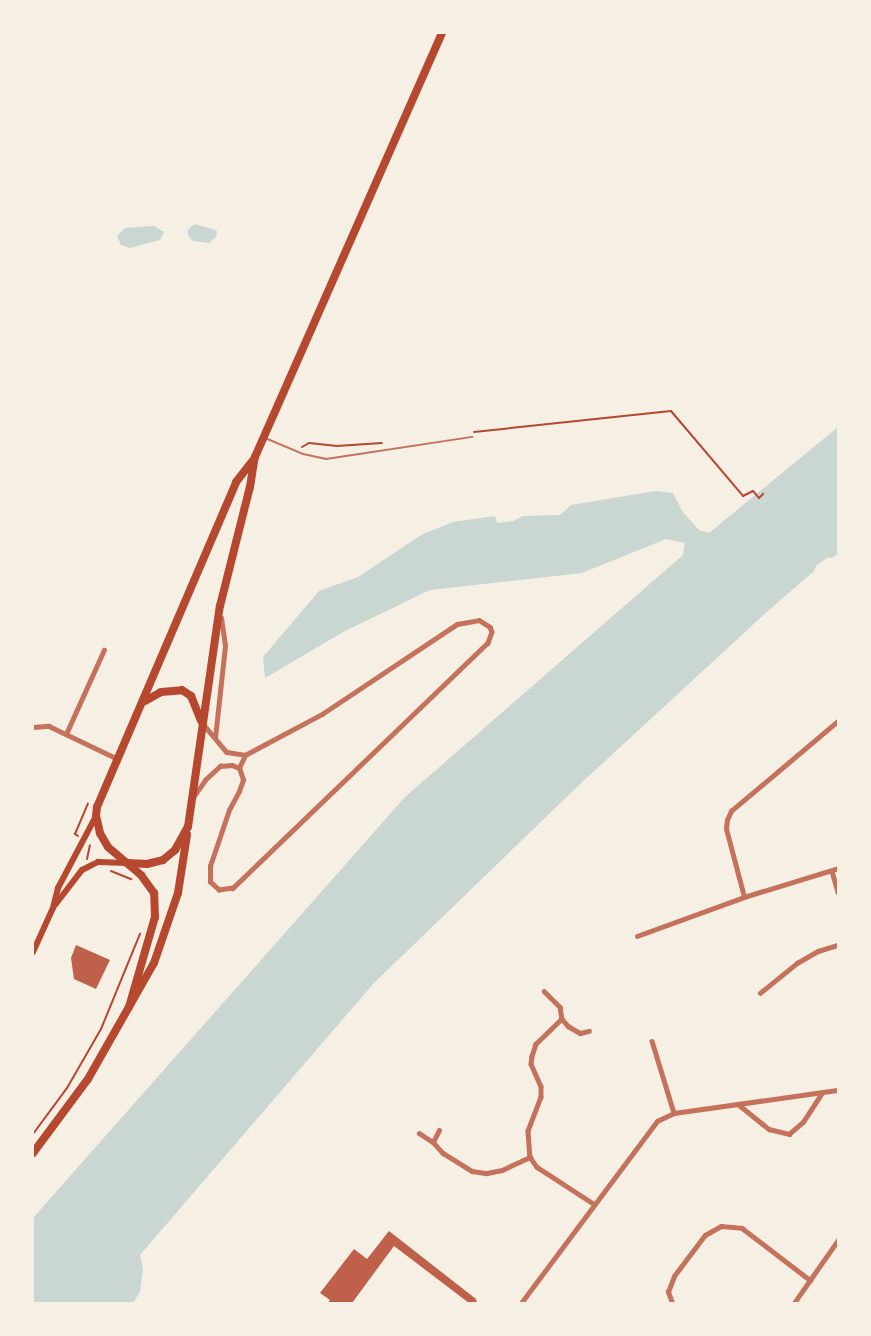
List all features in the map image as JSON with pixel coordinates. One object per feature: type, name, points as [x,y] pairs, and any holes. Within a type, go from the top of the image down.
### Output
[{"type":"highway","points":[[33,1154],[88,1079],[154,963],[173,911],[182,875],[220,606],[250,487],[255,457],[442,33]]},
{"type":"highway","points":[[129,1007],[156,907],[148,883],[108,847],[96,816],[100,796],[143,702],[236,482],[255,457]]},
{"type":"highway","points":[[143,702],[160,692],[182,690],[191,696],[202,722]]},
{"type":"highway","points":[[128,863],[147,864],[163,860],[176,850],[188,827]]},
{"type":"main road","points":[[33,952],[53,908],[58,888],[96,816]]},
{"type":"main road","points":[[53,908],[82,870],[98,862],[128,863]]},
{"type":"street","points":[[215,739],[225,646],[220,606]]},
{"type":"street","points":[[202,722],[227,752],[244,755],[322,714],[457,624],[479,620],[490,627],[488,643],[233,888],[219,890],[210,882],[210,866],[229,810],[243,780],[239,768],[244,755]]},
{"type":"street","points":[[66,734],[104,650]]},
{"type":"street","points":[[744,897],[726,829],[727,820],[732,811],[838,721]]},
{"type":"street","points":[[33,727],[49,726],[118,759]]},
{"type":"street","points":[[192,799],[205,780],[220,766],[232,765],[239,768]]},
{"type":"street","points":[[637,936],[744,897],[838,868]]},
{"type":"street","points":[[832,871],[838,892]]},
{"type":"street","points":[[760,993],[797,963],[818,951],[838,945]]},
{"type":"street","points":[[544,991],[560,1007],[562,1019],[574,1031],[589,1031]]},
{"type":"street","points":[[562,1019],[536,1044],[532,1056],[531,1064],[541,1086],[541,1097],[528,1131],[530,1157],[537,1167],[594,1204]]},
{"type":"street","points":[[652,1041],[674,1113]]},
{"type":"street","points":[[521,1303],[657,1121],[674,1113],[838,1090]]},
{"type":"street","points":[[738,1104],[769,1129],[789,1134],[804,1122],[822,1093]]},
{"type":"street","points":[[433,1142],[440,1130]]},
{"type":"street","points":[[419,1133],[456,1162],[472,1171],[487,1173],[513,1166],[530,1157]]},
{"type":"street","points":[[672,1303],[668,1292],[674,1276],[705,1235],[721,1226],[736,1225],[742,1228],[810,1280]]},
{"type":"street","points":[[794,1303],[838,1240]]},
{"type":"lane","points":[[263,437],[294,451],[326,459],[472,437]]},
{"type":"path","points":[[473,433],[671,411],[743,496],[753,491],[759,498],[764,494]]},
{"type":"path","points":[[294,451],[309,443],[337,446],[390,442]]},
{"type":"path","points":[[107,870],[138,883]]},
{"type":"path","points":[[33,1134],[67,1088],[101,1029],[116,998],[141,929]]},
{"type":"shaded area","points":[[194,224],[217,231],[216,237],[209,243],[193,241],[188,235],[188,230]]},
{"type":"shaded area","points":[[154,226],[164,232],[160,240],[130,248],[121,245],[117,236],[125,228]]},
{"type":"shaded area","points":[[838,427],[838,554],[832,558],[828,557],[816,566],[814,571],[579,785],[373,984],[140,1255],[143,1269],[140,1292],[133,1303],[33,1303],[33,1218],[405,797],[683,555],[685,543],[666,539],[582,573],[430,590],[345,631],[265,678],[263,657],[319,591],[358,577],[421,535],[453,522],[495,516],[497,523],[513,521],[523,516],[560,515],[571,505],[656,491],[673,493],[682,511],[699,530],[709,533]]},
{"type":"building","points":[[76,945],[110,960],[96,989],[74,979],[71,958]]},
{"type":"building","points":[[389,1231],[476,1299],[477,1303],[469,1303],[394,1246],[352,1303],[328,1303],[330,1300],[320,1293],[354,1249],[367,1259]]}]
